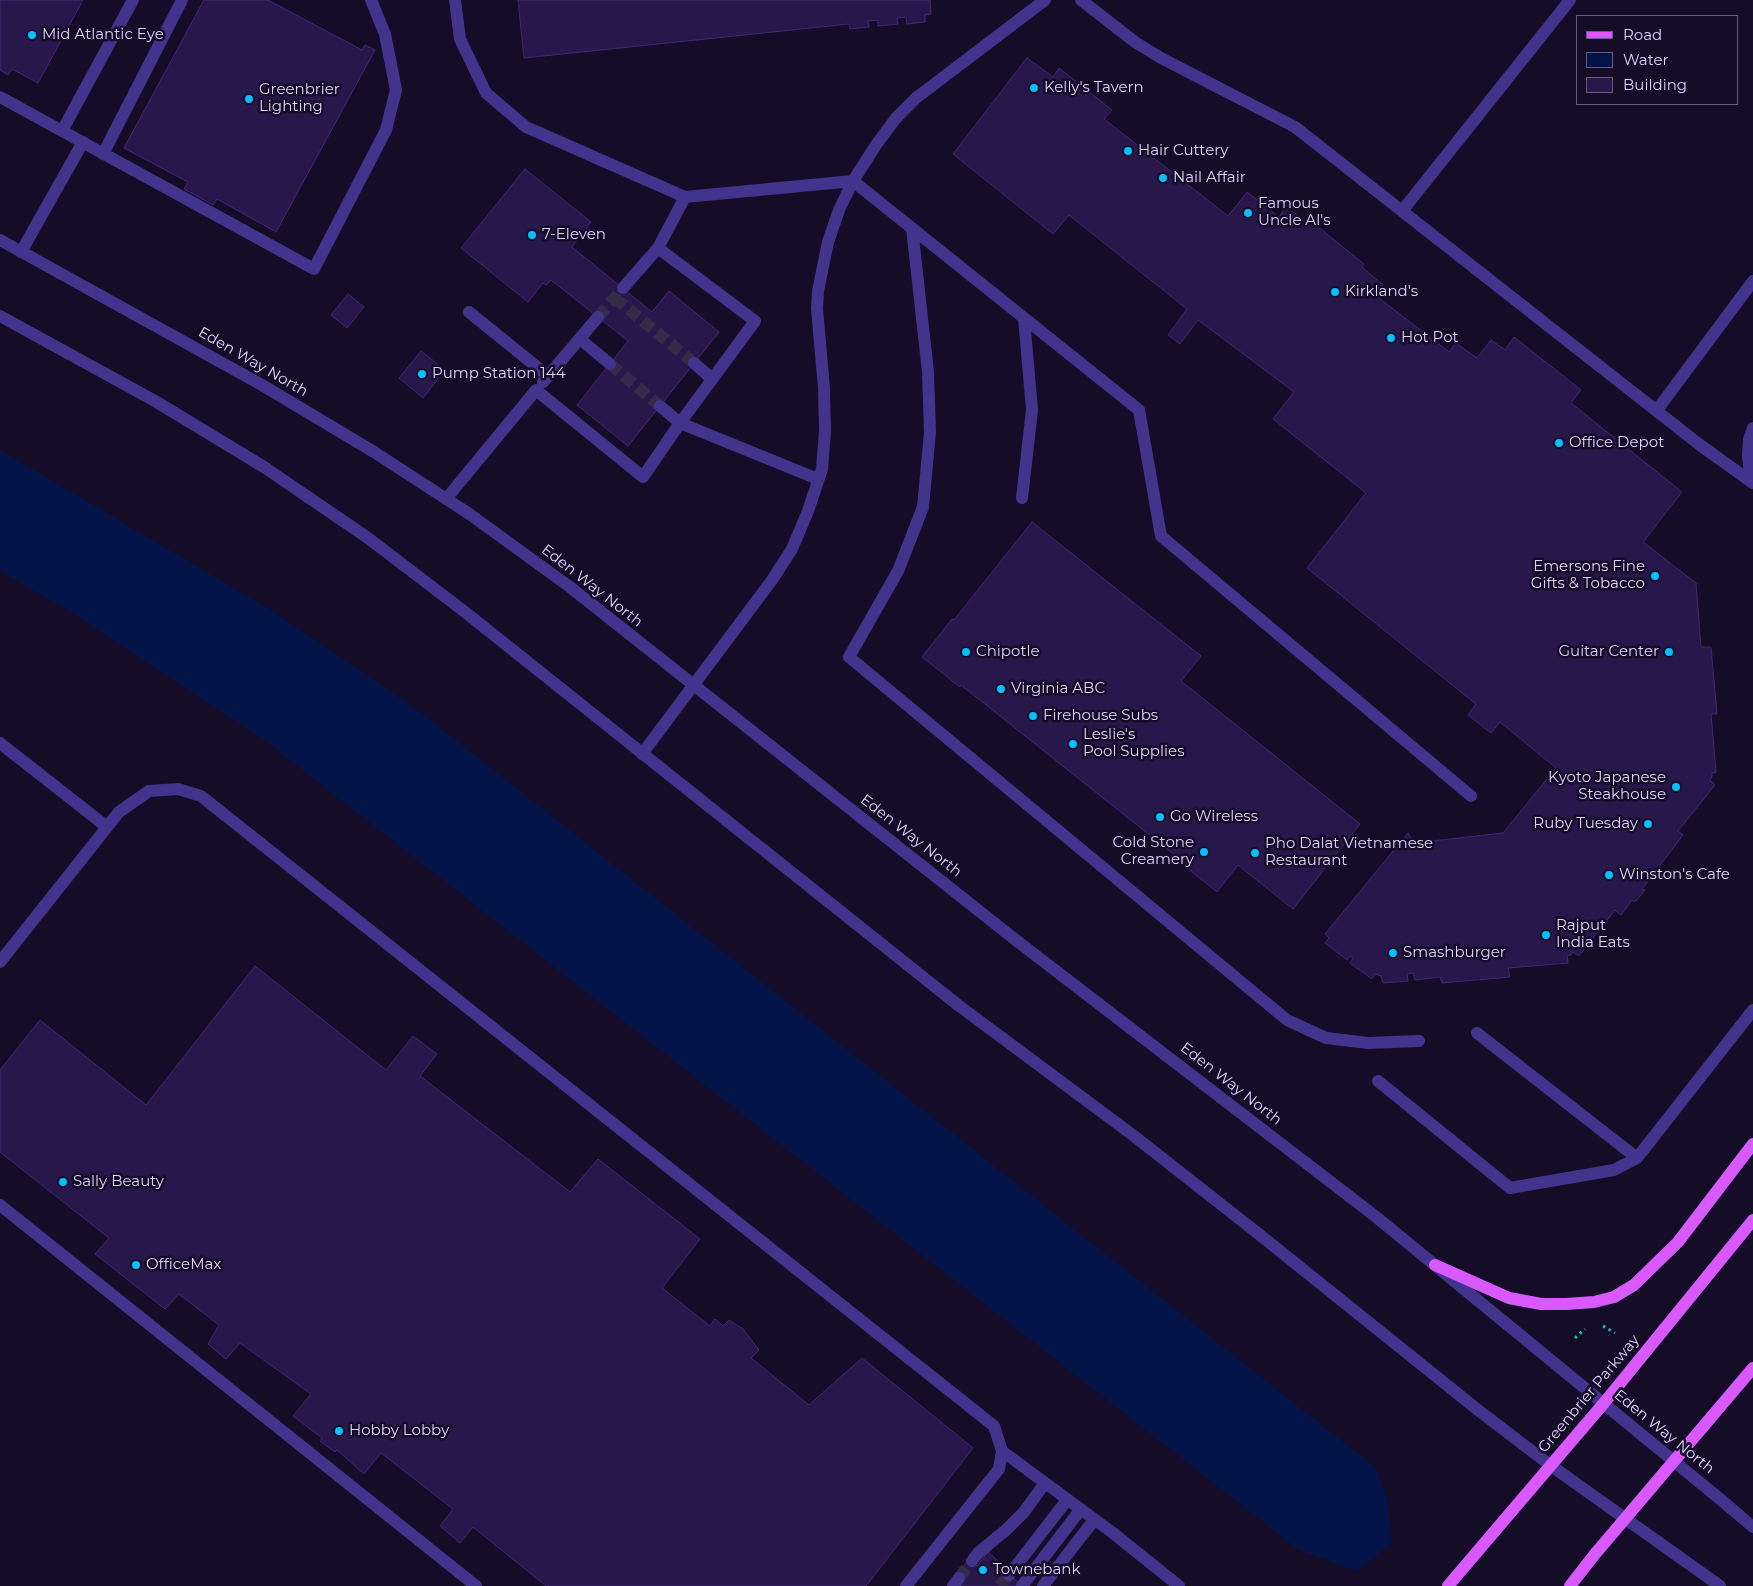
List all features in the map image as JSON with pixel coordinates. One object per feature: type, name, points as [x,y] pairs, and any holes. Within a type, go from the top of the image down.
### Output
[{"type":"main road","points":[[1435,1265],[1509,1298],[1541,1304],[1594,1302],[1614,1297],[1634,1285],[1678,1242],[1753,1144]]},
{"type":"main road","name":"Greenbrier Parkway","points":[[1448,1586],[1604,1403],[1753,1220]]},
{"type":"main road","points":[[1570,1586],[1753,1368]]},
{"type":"street","points":[[62,131],[133,0]]},
{"type":"street","points":[[103,154],[182,0]]},
{"type":"street","points":[[0,97],[314,269],[386,130],[396,90],[385,34],[371,0]]},
{"type":"street","points":[[455,0],[460,39],[486,93],[526,127],[685,197],[853,181],[1139,410],[1161,536],[1471,796]]},
{"type":"street","points":[[642,754],[772,580],[792,550],[808,511],[822,469],[826,431],[817,309],[818,291],[828,242],[839,210],[853,181],[896,118],[916,98],[1045,0]]},
{"type":"street","points":[[1081,0],[1135,42],[1161,58],[1294,127],[1752,483]]},
{"type":"street","points":[[1402,211],[1570,0]]},
{"type":"street","points":[[21,252],[83,142]]},
{"type":"street","points":[[623,288],[658,248],[685,197]]},
{"type":"street","points":[[912,228],[928,372],[930,432],[923,507],[898,571],[850,657],[1287,1020],[1326,1038],[1368,1043],[1420,1041]]},
{"type":"street","name":"Eden Way North","points":[[0,240],[262,385],[374,452],[446,499],[570,587],[1017,941],[1295,1154],[1435,1265],[1753,1527]]},
{"type":"street","points":[[536,390],[643,477],[755,322],[658,248]]},
{"type":"street","points":[[1657,410],[1753,281]]},
{"type":"street","points":[[469,312],[548,376]]},
{"type":"street","points":[[0,316],[154,401],[280,478],[368,538],[958,1005],[1142,1142],[1478,1410],[1550,1465],[1720,1586]]},
{"type":"street","points":[[446,499],[598,317]]},
{"type":"street","points":[[1022,498],[1032,410],[1024,318]]},
{"type":"street","points":[[580,339],[610,364]]},
{"type":"street","points":[[694,363],[712,379]]},
{"type":"street","points":[[660,406],[680,424],[818,479]]},
{"type":"street","points":[[1752,483],[1748,447],[1753,428]]},
{"type":"street","points":[[0,743],[106,828]]},
{"type":"street","points":[[0,962],[118,812],[150,791],[178,789],[201,796],[994,1426],[1002,1451],[998,1469],[906,1586]]},
{"type":"street","points":[[1378,1081],[1510,1188],[1614,1170],[1637,1158],[1753,1010]]},
{"type":"street","points":[[1477,1033],[1637,1158]]},
{"type":"street","points":[[0,1205],[476,1586]]},
{"type":"street","points":[[1002,1451],[1081,1509],[1179,1586]]},
{"type":"street","points":[[972,1561],[978,1553],[1024,1512],[1045,1483]]},
{"type":"street","points":[[1009,1575],[1067,1500]]},
{"type":"street","points":[[1022,1586],[1081,1509]]},
{"type":"street","points":[[1043,1586],[1094,1520]]},
{"type":"water","points":[[0,450],[274,612],[420,712],[1376,1468],[1388,1503],[1392,1543],[1357,1571],[1299,1550],[263,739],[79,617],[0,571]]},
{"type":"building","name":"Mid Atlantic Eye","points":[[0,0],[83,0],[38,83],[12,69],[8,75],[0,70]]},
{"type":"building","name":"Greenbrier Lighting","points":[[204,0],[268,0],[362,50],[365,45],[375,50],[276,232],[217,199],[213,205],[184,189],[188,182],[124,148]]},
{"type":"building","points":[[518,0],[930,0],[931,14],[925,15],[925,22],[907,24],[906,17],[897,18],[898,24],[878,26],[878,20],[868,21],[869,27],[850,29],[849,24],[524,58]]},
{"type":"building","points":[[1027,58],[1053,77],[1059,68],[1112,110],[1104,119],[1228,216],[1247,192],[1279,217],[1286,207],[1310,224],[1312,222],[1364,264],[1362,267],[1383,285],[1375,295],[1449,352],[1456,343],[1477,358],[1491,340],[1505,350],[1514,337],[1581,390],[1571,403],[1682,492],[1643,542],[1696,583],[1701,647],[1711,647],[1717,714],[1711,714],[1716,772],[1712,773],[1710,780],[1715,785],[1678,831],[1683,835],[1642,889],[1645,890],[1635,902],[1632,900],[1621,915],[1615,910],[1579,956],[1573,952],[1567,956],[1568,963],[1508,968],[1510,977],[1442,983],[1440,977],[1415,980],[1413,973],[1407,974],[1408,981],[1383,983],[1381,976],[1375,974],[1372,979],[1350,963],[1353,958],[1350,956],[1347,960],[1325,943],[1329,938],[1325,934],[1408,833],[1414,843],[1503,833],[1556,768],[1500,722],[1491,733],[1468,715],[1476,704],[1307,568],[1366,493],[1273,419],[1294,392],[1198,320],[1180,344],[1168,335],[1187,309],[1069,215],[1053,234],[953,154]]},
{"type":"building","points":[[525,169],[591,222],[572,247],[652,312],[669,291],[719,332],[628,446],[577,405],[628,341],[551,280],[546,285],[543,283],[528,302],[461,248]]},
{"type":"building","points":[[348,294],[364,307],[347,328],[331,315]]},
{"type":"building","name":"Pump Station 144","points":[[421,351],[445,370],[423,398],[399,378]]},
{"type":"building","points":[[1032,522],[1201,656],[1181,681],[1360,824],[1293,909],[1238,865],[1217,892],[1175,858],[1176,856],[961,685],[960,687],[922,657]]},
{"type":"building","points":[[255,966],[386,1070],[413,1036],[437,1054],[420,1076],[570,1192],[598,1159],[700,1239],[662,1288],[710,1326],[715,1319],[723,1326],[729,1320],[743,1329],[759,1350],[751,1358],[809,1405],[862,1358],[973,1448],[866,1586],[546,1586],[473,1527],[460,1543],[440,1526],[453,1509],[381,1453],[364,1474],[337,1450],[335,1452],[320,1441],[322,1438],[293,1416],[311,1394],[240,1343],[226,1359],[208,1344],[219,1325],[179,1294],[165,1309],[95,1254],[109,1238],[0,1152],[0,1070],[40,1020],[146,1105]]},
{"type":"building","name":"Townebank","points":[[988,1552],[1006,1568],[1004,1571],[1023,1586],[959,1586],[956,1576],[969,1559],[977,1566]]},
{"type":"tunnel","points":[[598,317],[620,292]]},
{"type":"tunnel","points":[[615,298],[694,363]]},
{"type":"tunnel","points":[[610,364],[660,406]]},
{"type":"tunnel","points":[[959,1578],[972,1561]]},
{"type":"tunnel","points":[[1000,1586],[1009,1575]]},
{"type":"place","name":"Mid Atlantic Eye","points":[[32,35]]},
{"type":"place","name":"Kelly's Tavern","points":[[1034,88]]},
{"type":"place","name":"Greenbrier Lighting","points":[[249,99]]},
{"type":"place","name":"Hair Cuttery","points":[[1128,151]]},
{"type":"place","name":"Nail Affair","points":[[1163,178]]},
{"type":"place","name":"Famous Uncle Al's","points":[[1248,213]]},
{"type":"place","name":"7-Eleven","points":[[532,235]]},
{"type":"place","name":"Kirkland's","points":[[1335,292]]},
{"type":"place","name":"Hot Pot","points":[[1391,338]]},
{"type":"place","name":"Pump Station 144","points":[[422,374]]},
{"type":"place","name":"Office Depot","points":[[1559,443]]},
{"type":"place","name":"Emersons Fine Gifts & Tobacco","points":[[1655,576]]},
{"type":"place","name":"Chipotle","points":[[966,652]]},
{"type":"place","name":"Guitar Center","points":[[1669,652]]},
{"type":"place","name":"Virginia ABC","points":[[1001,689]]},
{"type":"place","name":"Firehouse Subs","points":[[1033,716]]},
{"type":"place","name":"Leslie's Pool Supplies","points":[[1073,744]]},
{"type":"place","name":"Kyoto Japanese Steakhouse","points":[[1676,787]]},
{"type":"place","name":"Go Wireless","points":[[1160,817]]},
{"type":"place","name":"Ruby Tuesday","points":[[1648,824]]},
{"type":"place","name":"Cold Stone Creamery","points":[[1204,852]]},
{"type":"place","name":"Pho Dalat Vietnamese Restaurant","points":[[1255,853]]},
{"type":"place","name":"Winston's Cafe","points":[[1609,875]]},
{"type":"place","name":"Rajput India Eats","points":[[1546,935]]},
{"type":"place","name":"Smashburger","points":[[1393,953]]},
{"type":"place","name":"Sally Beauty","points":[[63,1182]]},
{"type":"place","name":"OfficeMax","points":[[136,1265]]},
{"type":"place","name":"Hobby Lobby","points":[[339,1431]]},
{"type":"place","name":"Townebank","points":[[983,1570]]}]
